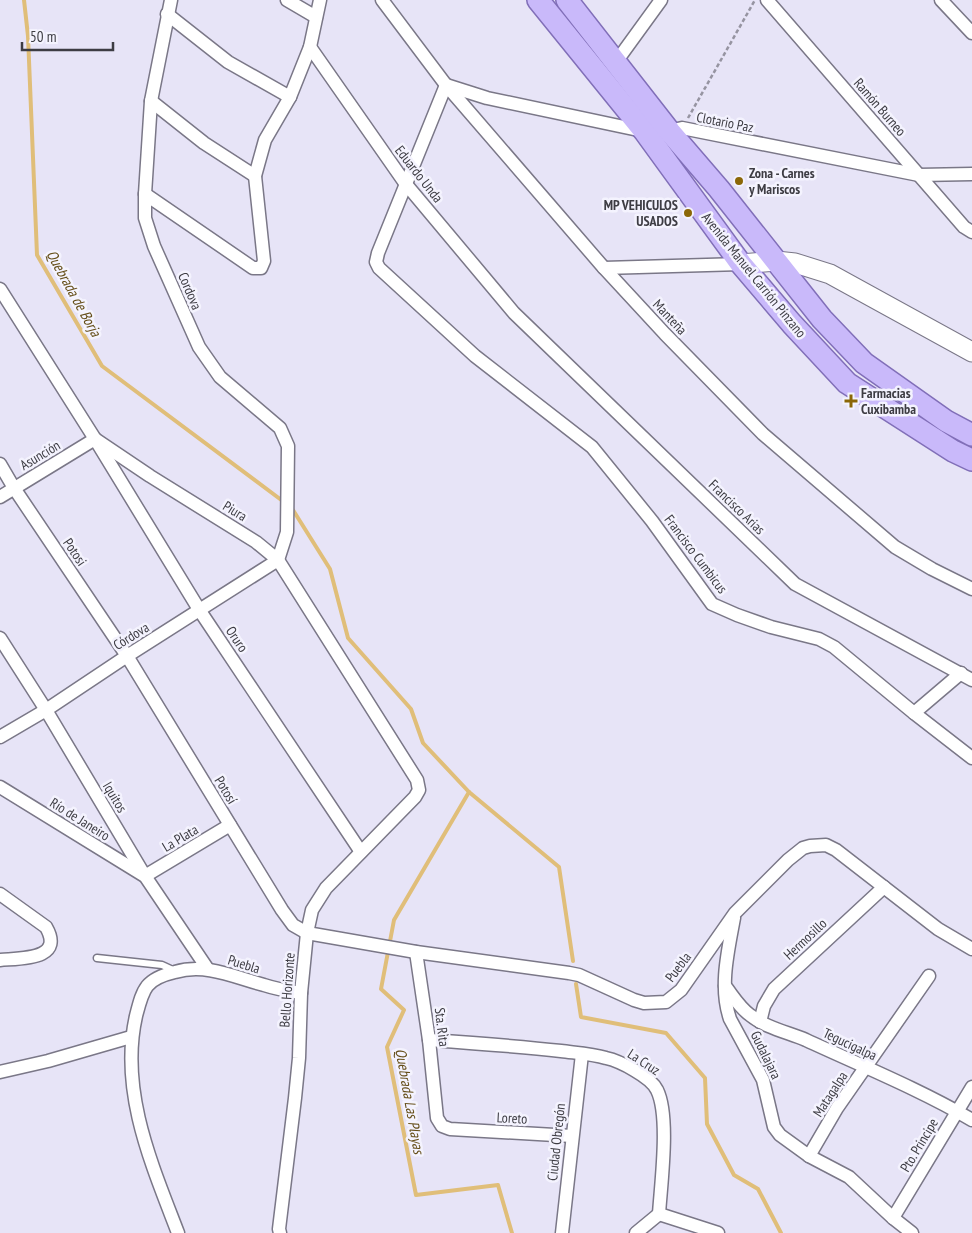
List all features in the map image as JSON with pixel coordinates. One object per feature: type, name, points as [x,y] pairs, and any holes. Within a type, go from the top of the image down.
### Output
[{"type":"main road","name":"Avenida Manuel Carrión Pinzano","points":[[538,0],[645,132],[741,264],[792,324],[847,383],[953,451],[972,460]]},
{"type":"main road","name":"Avenida Manuel Carrión Pinzano","points":[[567,0],[616,62],[676,130],[719,189],[822,319],[864,363],[946,421],[972,435]]},
{"type":"street","name":"Cordova","points":[[171,0],[151,101],[145,218],[154,246],[199,347],[220,377],[280,428],[288,446],[287,532],[278,560]]},
{"type":"street","points":[[287,0],[316,17]]},
{"type":"street","points":[[145,194],[253,268],[261,268],[264,261],[255,176],[265,140],[290,97],[310,47],[320,0]]},
{"type":"street","name":"Manteña","points":[[382,0],[446,85],[604,268],[665,334],[763,434],[895,547],[972,589]]},
{"type":"street","points":[[616,62],[661,0]]},
{"type":"street","name":"Ramón Burneo","points":[[767,0],[964,227],[972,232]]},
{"type":"street","points":[[941,0],[972,33]]},
{"type":"street","points":[[167,14],[228,62],[290,97]]},
{"type":"street","name":"Eduardo Unda","points":[[310,47],[405,183],[514,312]]},
{"type":"street","points":[[405,183],[446,85]]},
{"type":"street","name":"Clotario Paz","points":[[446,85],[487,98],[645,132],[676,130],[919,176],[972,174]]},
{"type":"street","points":[[151,101],[204,143],[255,176]]},
{"type":"street","name":"Francisco Cumbicus","points":[[405,183],[378,253],[376,262],[379,268],[475,356],[592,446],[652,521],[712,604],[770,627],[819,639],[834,647],[972,758]]},
{"type":"street","points":[[604,268],[741,264],[776,261],[795,263],[830,274],[972,352]]},
{"type":"street","name":"Piura","points":[[0,289],[95,439],[150,476],[256,542],[278,560],[417,780],[419,790]]},
{"type":"street","name":"Francisco Arias","points":[[514,312],[796,584],[967,676]]},
{"type":"street","name":"Asunción","points":[[0,497],[95,439]]},
{"type":"street","name":"Oruro","points":[[95,439],[200,611],[361,852]]},
{"type":"street","name":"Potosi","points":[[0,464],[14,488],[127,656]]},
{"type":"street","name":"Córdova","points":[[0,737],[46,710],[278,560]]},
{"type":"street","name":"Iquitos","points":[[0,638],[46,710],[145,876],[207,968]]},
{"type":"street","name":"Potosí","points":[[127,656],[282,910],[293,925],[307,933]]},
{"type":"street","points":[[914,713],[967,676]]},
{"type":"street","name":"Río de Janeiro","points":[[0,787],[145,876]]},
{"type":"street","name":"Bello Horizonte","points":[[278,1232],[296,1090],[301,993],[307,933],[312,910],[326,888],[416,797],[419,790]]},
{"type":"street","name":"La Plata","points":[[145,876],[230,825]]},
{"type":"street","name":"Puebla","points":[[307,933],[416,952],[569,973],[579,975],[634,1000],[656,1003],[666,1002],[681,990],[735,913],[788,860],[803,848],[826,845],[836,850],[938,929],[972,949]]},
{"type":"street","name":"Hermosillo","points":[[760,1022],[764,1006],[774,989],[884,888]]},
{"type":"street","points":[[0,894],[46,926],[50,934],[50,944],[44,953],[37,957],[0,960]]},
{"type":"street","name":"Gudalajara","points":[[735,913],[724,984],[727,1010],[766,1086],[774,1127],[780,1135],[809,1156],[849,1177],[912,1233]]},
{"type":"street","name":"Sta. Rita","points":[[416,952],[429,1040],[437,1118],[442,1126],[450,1129]]},
{"type":"street","points":[[178,1233],[150,1160],[136,1106],[132,1082],[132,1037],[140,999],[145,987],[151,981],[176,971],[207,968]]},
{"type":"street","name":"Puebla","points":[[207,968],[265,986],[301,993]]},
{"type":"street","name":"Matagalpa","points":[[809,1156],[865,1067],[929,976]]},
{"type":"street","name":"Tegucigalpa","points":[[724,984],[739,1006],[760,1022],[786,1031],[865,1067],[972,1120]]},
{"type":"street","points":[[0,1072],[48,1061],[132,1037]]},
{"type":"street","name":"La Cruz","points":[[429,1040],[514,1046],[607,1058],[627,1066],[646,1078],[656,1088],[662,1103],[664,1120],[659,1214]]},
{"type":"street","name":"Ciudad Obregón","points":[[562,1233],[582,1054]]},
{"type":"street","name":"Pto. Principe","points":[[893,1218],[972,1087]]},
{"type":"street","name":"Loreto","points":[[450,1129],[572,1136]]},
{"type":"street","points":[[636,1233],[659,1214],[718,1233]]},
{"type":"lane","points":[[97,958],[162,965],[176,971]]},
{"type":"path","points":[[676,130],[755,0]]},
{"type":"waterway","name":"Quebrada de Borja","points":[[24,0],[28,36],[37,255],[102,366],[284,502]]},
{"type":"waterway","name":"Quebrada de Borja","points":[[293,510],[330,569],[348,638],[411,709],[423,743],[469,792],[559,867],[573,961]]},
{"type":"waterway","name":"Quebrada Las Playas","points":[[469,792],[394,920],[381,989],[404,1010],[387,1047],[416,1195],[498,1185],[512,1233]]},
{"type":"waterway","points":[[576,984],[581,1017],[666,1033],[705,1078],[707,1124],[734,1175],[758,1189],[781,1233]]},
{"type":"place","name":"Zona - Carnes y Mariscos","points":[[739,181]]},
{"type":"place","name":"MP VEHICULOS USADOS","points":[[688,213]]},
{"type":"place","name":"Farmacias Cuxibamba","points":[[851,401]]}]
